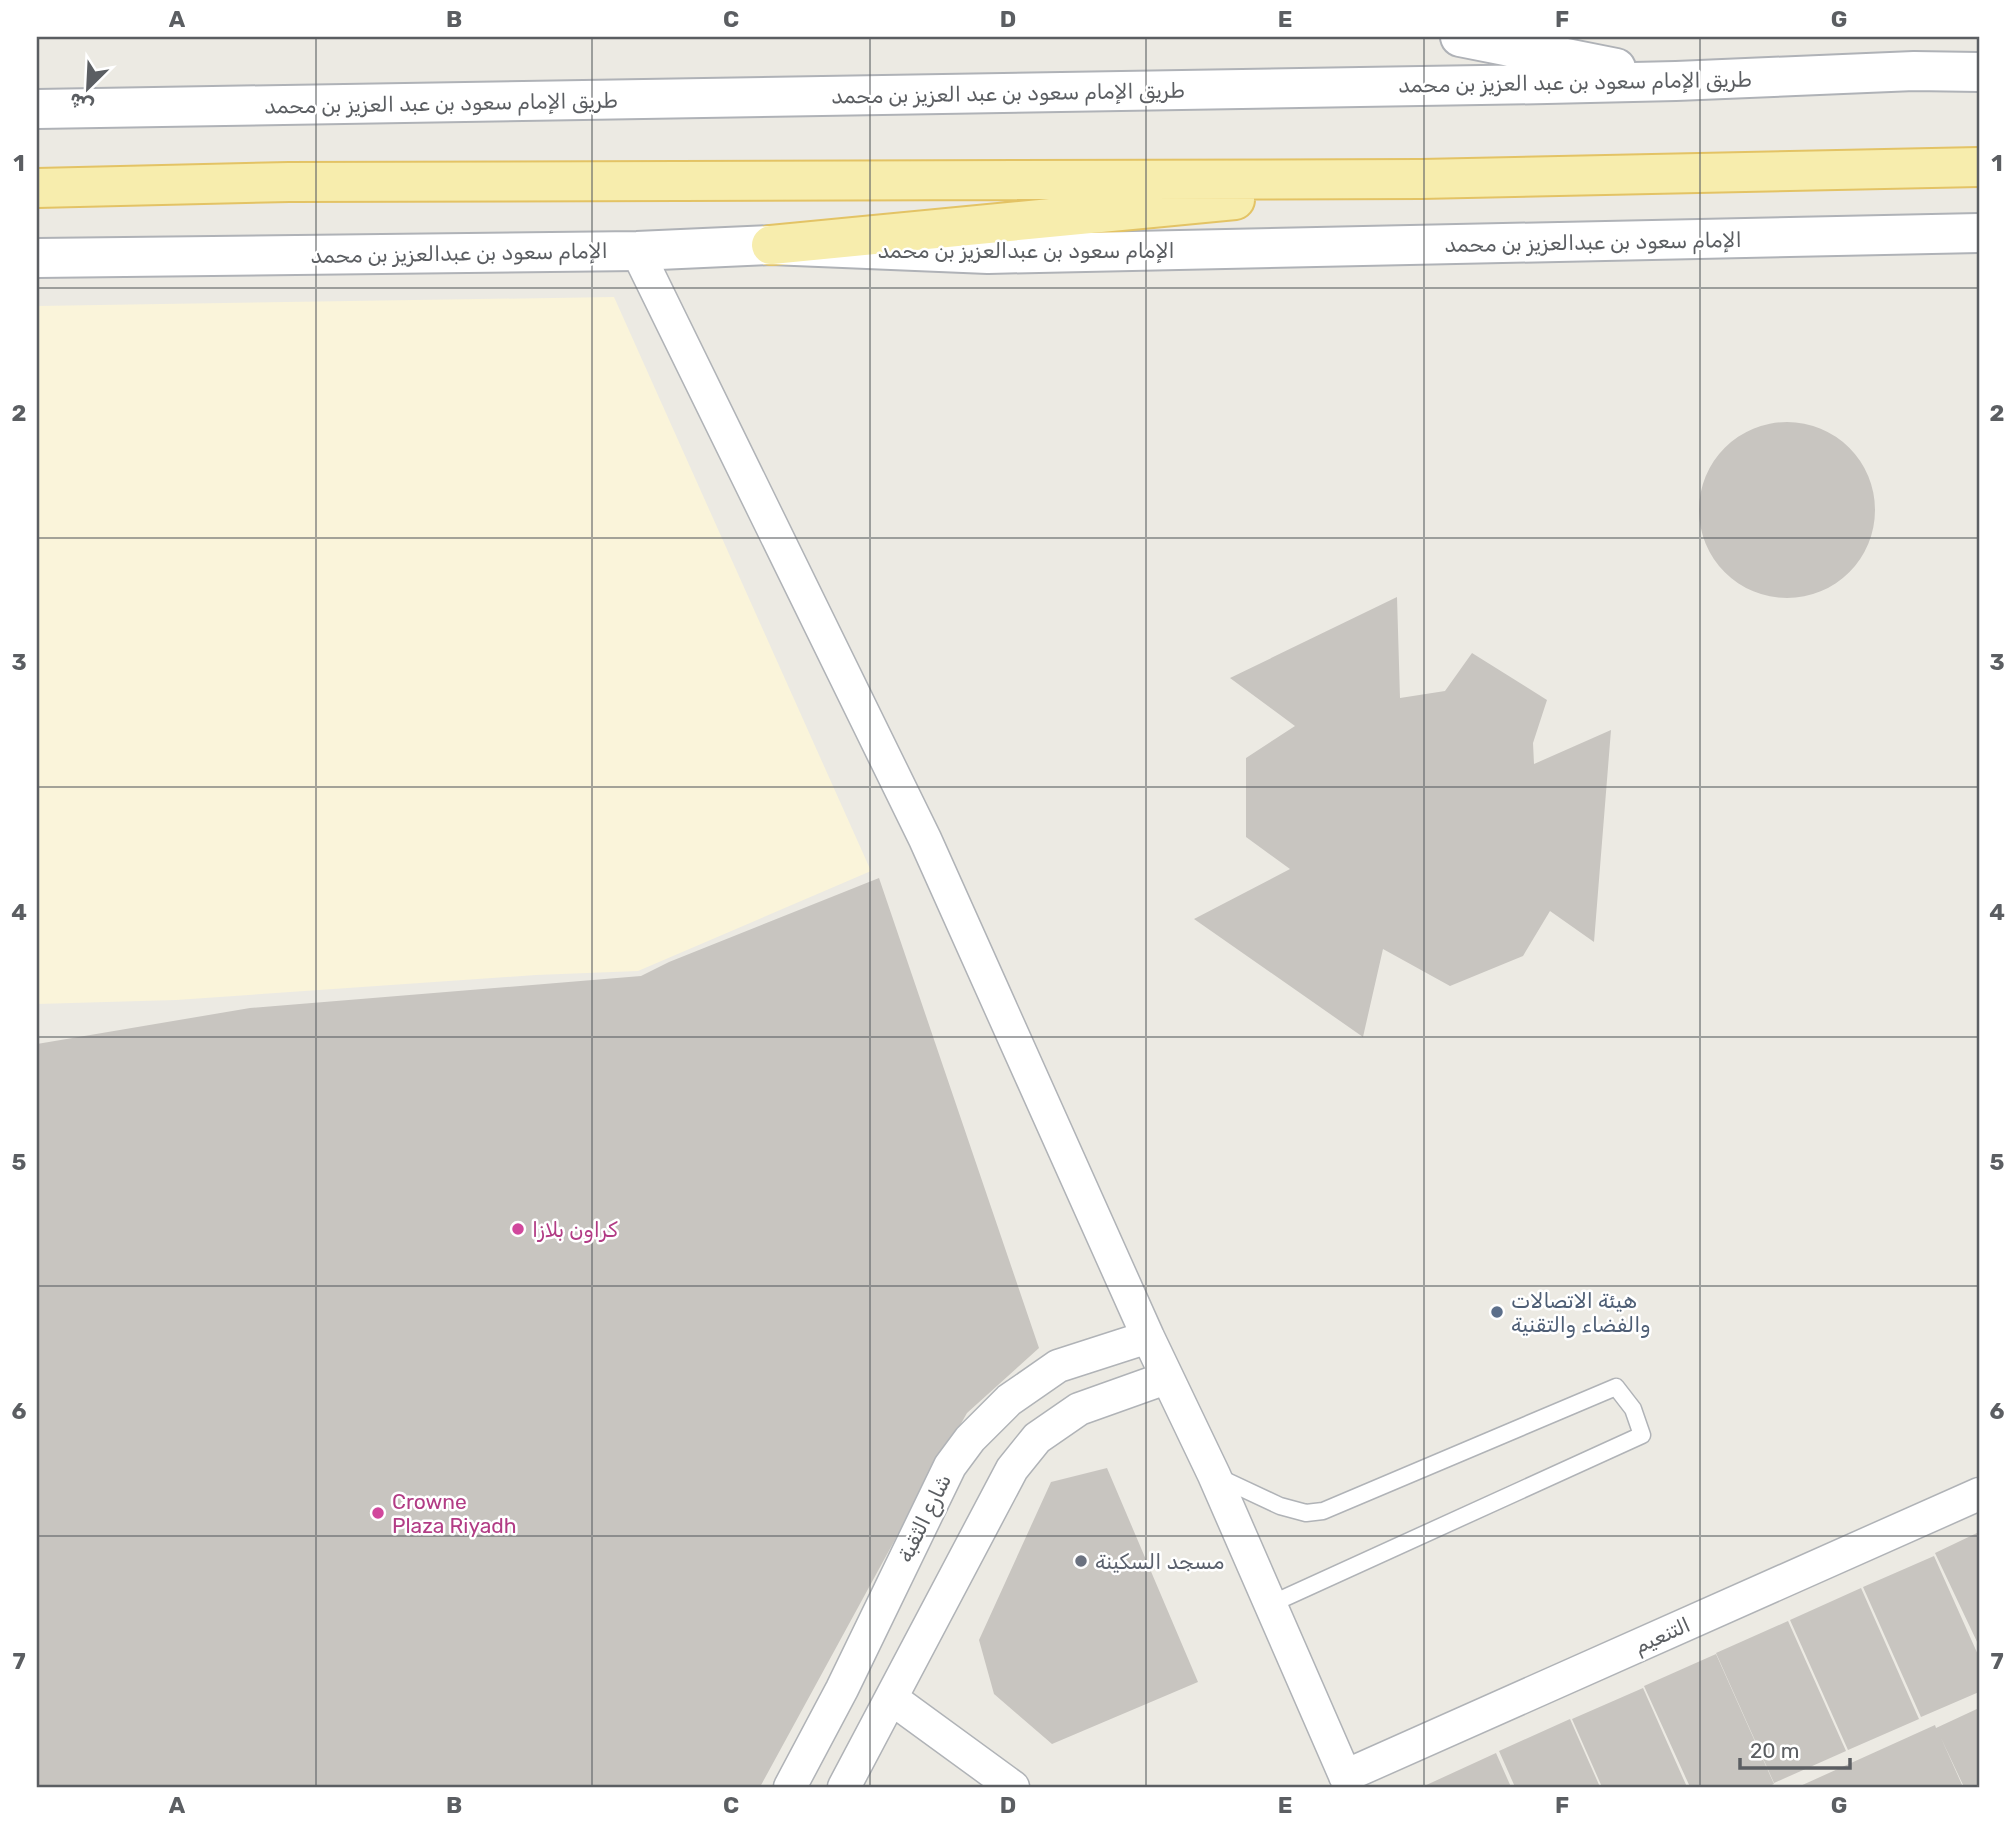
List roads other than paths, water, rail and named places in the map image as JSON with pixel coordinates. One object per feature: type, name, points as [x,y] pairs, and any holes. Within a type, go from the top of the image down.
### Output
[{"type":"main road","points":[[1460,37],[1576,58],[1676,81]]},
{"type":"main road","name":"طريق الإمام سعود بن عبد العزيز بن محمد","points":[[37,109],[1676,81],[1914,71],[1979,72]]},
{"type":"main road","points":[[37,188],[289,182],[1421,179],[1979,167]]},
{"type":"main road","points":[[771,245],[1175,207],[1421,179]]},
{"type":"main road","name":"الإمام سعود بن عبدالعزيز بن محمد","points":[[37,258],[637,251],[771,245],[988,254],[1979,233]]},
{"type":"street","points":[[637,251],[919,827],[1166,1378],[1214,1475],[1347,1782]]},
{"type":"street","name":"شارع الثقبة","points":[[790,1787],[842,1689],[950,1466],[970,1439],[1009,1400],[1058,1366],[1148,1338]]},
{"type":"street","points":[[844,1787],[1012,1469],[1037,1438],[1079,1409],[1166,1378]]},
{"type":"street","name":"التنعيم","points":[[1347,1782],[1979,1494]]},
{"type":"street","points":[[891,1698],[1013,1787]]},
{"type":"lane","points":[[1214,1475],[1280,1506],[1306,1513],[1323,1511],[1616,1387],[1633,1409],[1642,1435],[1271,1604]]},
{"type":"place","name":"كراون بلازا","points":[[518,1229]]},
{"type":"place","name":"هيئة الاتصالات والفضاء والتقنية","points":[[1497,1312]]},
{"type":"place","name":"Crowne Plaza Riyadh","points":[[378,1513]]},
{"type":"place","name":"مسجد السكينة","points":[[1081,1561]]}]
